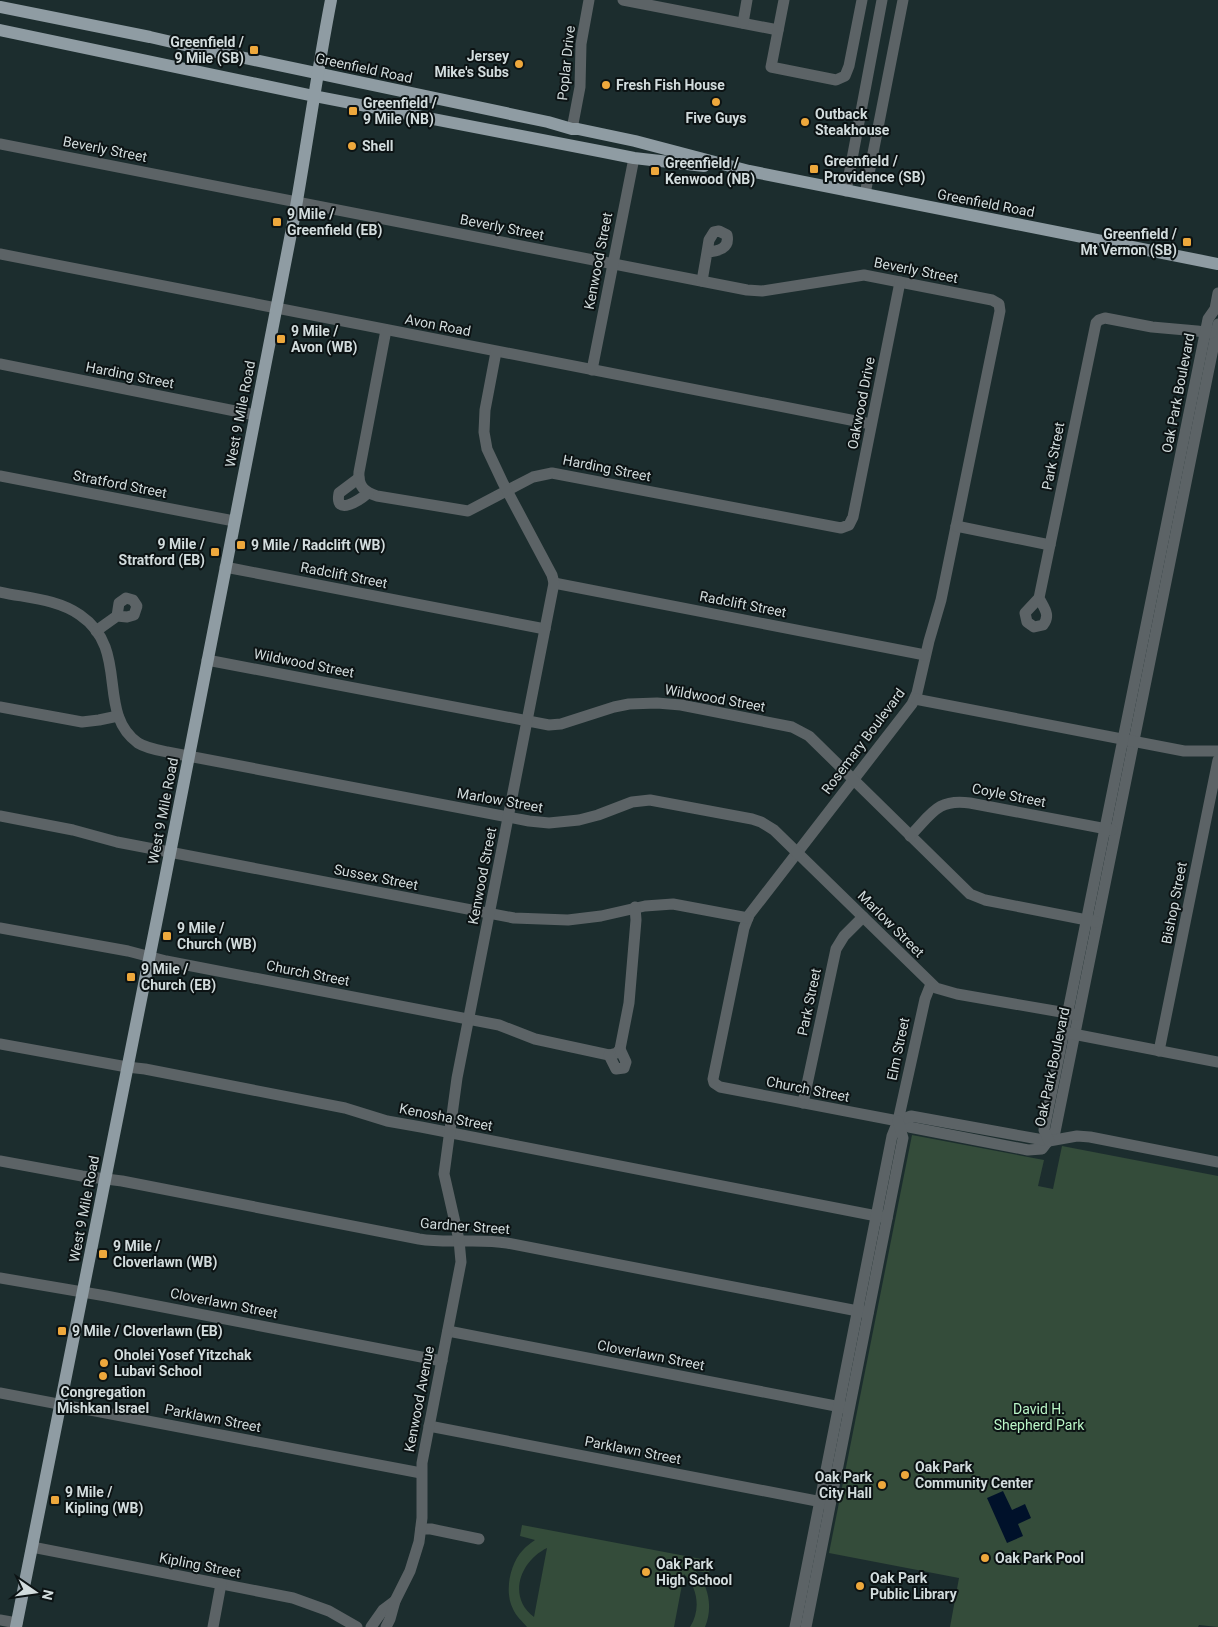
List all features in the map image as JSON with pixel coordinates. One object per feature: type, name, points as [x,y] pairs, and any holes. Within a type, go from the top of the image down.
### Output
[{"type":"main road","name":"West 9 Mile Road","points":[[17,1625],[297,203],[317,73],[331,0]]},
{"type":"main road","name":"Greenfield Road","points":[[0,7],[150,37],[635,141],[749,171],[1218,264]]},
{"type":"main road","name":"Greenfield Road","points":[[0,30],[314,96],[634,158],[749,171]]},
{"type":"main road","points":[[141,59],[147,56],[150,37]]},
{"type":"main road","points":[[195,71],[195,61],[202,49]]},
{"type":"main road","points":[[447,121],[454,116],[456,108],[454,102]]},
{"type":"main road","points":[[500,132],[502,121],[508,114]]},
{"type":"street","name":"Poplar Drive","points":[[572,129],[580,87],[582,44],[589,0]]},
{"type":"street","points":[[623,0],[778,30]]},
{"type":"street","points":[[743,23],[748,0]]},
{"type":"street","points":[[784,0],[771,67],[836,80],[845,76],[849,66],[862,0]]},
{"type":"street","points":[[846,191],[882,0]]},
{"type":"street","points":[[865,194],[903,0]]},
{"type":"street","points":[[867,76],[888,80]]},
{"type":"street","name":"Beverly Street","points":[[0,144],[747,290],[762,291],[864,275],[992,300],[999,304]]},
{"type":"street","name":"Kenwood Street","points":[[592,370],[634,158]]},
{"type":"street","points":[[702,281],[707,252]]},
{"type":"street","name":"Avon Road","points":[[0,254],[872,424]]},
{"type":"street","name":"Oakwood Drive","points":[[847,527],[853,517],[900,282]]},
{"type":"street","name":"Oak Park Boulevard","points":[[1049,1141],[1044,1130],[1073,1014],[1180,485],[1215,329],[1215,309],[1218,293]]},
{"type":"street","name":"Rosemary Boulevard","points":[[714,1083],[713,1075],[744,928],[748,918],[754,907],[915,699],[925,655],[941,600],[1000,311],[999,304]]},
{"type":"street","name":"Oak Park Boulevard","points":[[1215,309],[1208,319],[1215,329]]},
{"type":"street","name":"Park Street","points":[[1040,598],[1097,321],[1105,318],[1152,327],[1215,329]]},
{"type":"street","points":[[359,478],[339,493],[338,499],[340,503],[346,506],[352,504],[368,492],[362,487],[359,478],[386,330]]},
{"type":"street","points":[[496,352],[485,410],[484,432],[487,448],[507,491],[552,575],[554,583]]},
{"type":"street","name":"Harding Street","points":[[0,364],[255,415]]},
{"type":"street","name":"Harding Street","points":[[368,492],[377,496],[464,512],[472,510],[541,475],[557,474],[836,528],[847,527]]},
{"type":"street","name":"Stratford Street","points":[[0,476],[234,521]]},
{"type":"street","points":[[956,526],[1050,545]]},
{"type":"street","name":"Radclift Street","points":[[225,568],[545,629]]},
{"type":"street","name":"Kenwood Street","points":[[448,1331],[460,1269],[461,1254],[444,1174],[449,1133],[457,1078],[554,583]]},
{"type":"street","name":"Radclift Street","points":[[554,583],[925,655]]},
{"type":"street","name":"Marlow Street","points":[[0,592],[58,603],[81,616],[96,631],[104,643],[111,664],[118,716],[126,732],[138,743],[157,750],[536,822],[563,822],[598,815],[632,802],[650,800],[761,822],[774,830],[936,988],[949,992],[1073,1014]]},
{"type":"street","points":[[96,631],[117,616]]},
{"type":"street","name":"Wildwood Street","points":[[207,660],[550,725],[561,724],[606,708],[629,704],[657,703],[686,706],[799,729],[809,736],[973,897],[1092,920]]},
{"type":"street","points":[[915,699],[1184,751],[1218,751]]},
{"type":"street","points":[[0,706],[82,722],[118,716]]},
{"type":"street","name":"Bishop Street","points":[[1159,1051],[1218,760]]},
{"type":"street","name":"Coyle Street","points":[[910,836],[938,807],[953,801],[1110,830]]},
{"type":"street","name":"Sussex Street","points":[[0,816],[72,830],[117,842],[524,919],[568,920],[601,916],[635,907],[674,904],[748,918]]},
{"type":"street","name":"Church Street","points":[[0,928],[128,951],[150,957],[510,1028],[535,1039],[609,1055],[616,1069],[622,1069],[626,1062],[620,1050],[629,1003],[636,920],[635,907]]},
{"type":"street","name":"Park Street","points":[[804,1103],[836,949],[844,936],[863,917]]},
{"type":"street","name":"Elm Street","points":[[898,1122],[925,999],[931,984]]},
{"type":"street","points":[[1069,1033],[1218,1062]]},
{"type":"street","name":"Kenosha Street","points":[[0,1044],[145,1069],[345,1108],[387,1121],[881,1217]]},
{"type":"street","points":[[609,1055],[620,1050]]},
{"type":"street","name":"Church Street","points":[[714,1083],[720,1087],[898,1122],[909,1128],[951,1130],[994,1137],[1034,1150],[1042,1150],[1049,1141],[1077,1136],[1218,1162]]},
{"type":"street","points":[[795,1627],[833,1465],[881,1217],[892,1136],[898,1122]]},
{"type":"street","name":"Gardner Street","points":[[0,1161],[105,1180],[122,1181],[428,1241],[485,1240],[507,1243],[863,1312]]},
{"type":"street","name":"Cloverlawn Street","points":[[0,1278],[442,1361]]},
{"type":"street","name":"Cloverlawn Street","points":[[448,1331],[844,1408]]},
{"type":"street","name":"Kenwood Avenue","points":[[421,1473],[448,1331]]},
{"type":"street","name":"Parklawn Street","points":[[0,1393],[421,1473]]},
{"type":"street","name":"Parklawn Street","points":[[429,1426],[825,1503]]},
{"type":"street","points":[[386,1627],[395,1601],[410,1571],[421,1529],[421,1473]]},
{"type":"street","points":[[806,1627],[825,1503]]},
{"type":"street","points":[[421,1529],[431,1529],[479,1539]]},
{"type":"street","name":"Kipling Street","points":[[32,1547],[304,1601],[329,1611],[358,1627]]},
{"type":"street","points":[[213,1627],[221,1584]]},
{"type":"street","points":[[371,1627],[383,1610],[395,1601]]},
{"type":"street","points":[[0,1620],[17,1625]]},
{"type":"green space","name":"David H. Shepherd Park","points":[[912,1135],[1044,1160],[1038,1186],[1053,1189],[1062,1146],[1218,1176],[1218,1627],[1199,1625],[1198,1627],[950,1627],[959,1578],[829,1553]]},
{"type":"green space","points":[[522,1525],[712,1561],[709,1573],[696,1571],[707,1591],[709,1612],[705,1627],[690,1627],[696,1614],[697,1606],[695,1592],[684,1574],[674,1627],[527,1627],[514,1612],[509,1594],[510,1578],[515,1562],[524,1549],[535,1540],[520,1536]],"holes":[[[547,1548],[534,1617],[521,1600],[520,1580],[530,1561]]]},
{"type":"water","points":[[1003,1491],[1012,1510],[1025,1504],[1031,1518],[1018,1524],[1023,1536],[1007,1543],[987,1498]]},
{"type":"place","name":"Greenfield / 9 Mile (SB)","points":[[254,50]]},
{"type":"place","name":"Jersey Mike's Subs","points":[[519,64]]},
{"type":"place","name":"Fresh Fish House","points":[[606,85]]},
{"type":"place","name":"Five Guys","points":[[716,102]]},
{"type":"place","name":"Greenfield / 9 Mile (NB)","points":[[353,111]]},
{"type":"place","name":"Outback Steakhouse","points":[[805,122]]},
{"type":"place","name":"Shell","points":[[352,146]]},
{"type":"place","name":"Greenfield / Providence (SB)","points":[[814,169]]},
{"type":"place","name":"Greenfield / Kenwood (NB)","points":[[655,171]]},
{"type":"place","name":"9 Mile / Greenfield (EB)","points":[[277,222]]},
{"type":"place","name":"Greenfield / Mt Vernon (SB)","points":[[1187,242]]},
{"type":"place","name":"9 Mile / Avon (WB)","points":[[281,339]]},
{"type":"place","name":"9 Mile / Radclift (WB)","points":[[241,545]]},
{"type":"place","name":"9 Mile / Stratford (EB)","points":[[215,552]]},
{"type":"place","name":"9 Mile / Church (WB)","points":[[167,936]]},
{"type":"place","name":"9 Mile / Church (EB)","points":[[131,977]]},
{"type":"place","name":"9 Mile / Cloverlawn (WB)","points":[[103,1254]]},
{"type":"place","name":"9 Mile / Cloverlawn (EB)","points":[[62,1331]]},
{"type":"place","name":"Oholei Yosef Yitzchak Lubavi School","points":[[104,1363]]},
{"type":"place","name":"Congregation Mishkan Israel","points":[[103,1376]]},
{"type":"place","name":"Oak Park Community Center","points":[[905,1475]]},
{"type":"place","name":"Oak Park City Hall","points":[[882,1485]]},
{"type":"place","name":"9 Mile / Kipling (WB)","points":[[55,1500]]},
{"type":"place","name":"Oak Park Pool","points":[[985,1558]]},
{"type":"place","name":"Oak Park High School","points":[[646,1572]]},
{"type":"place","name":"Oak Park Public Library","points":[[860,1586]]}]
